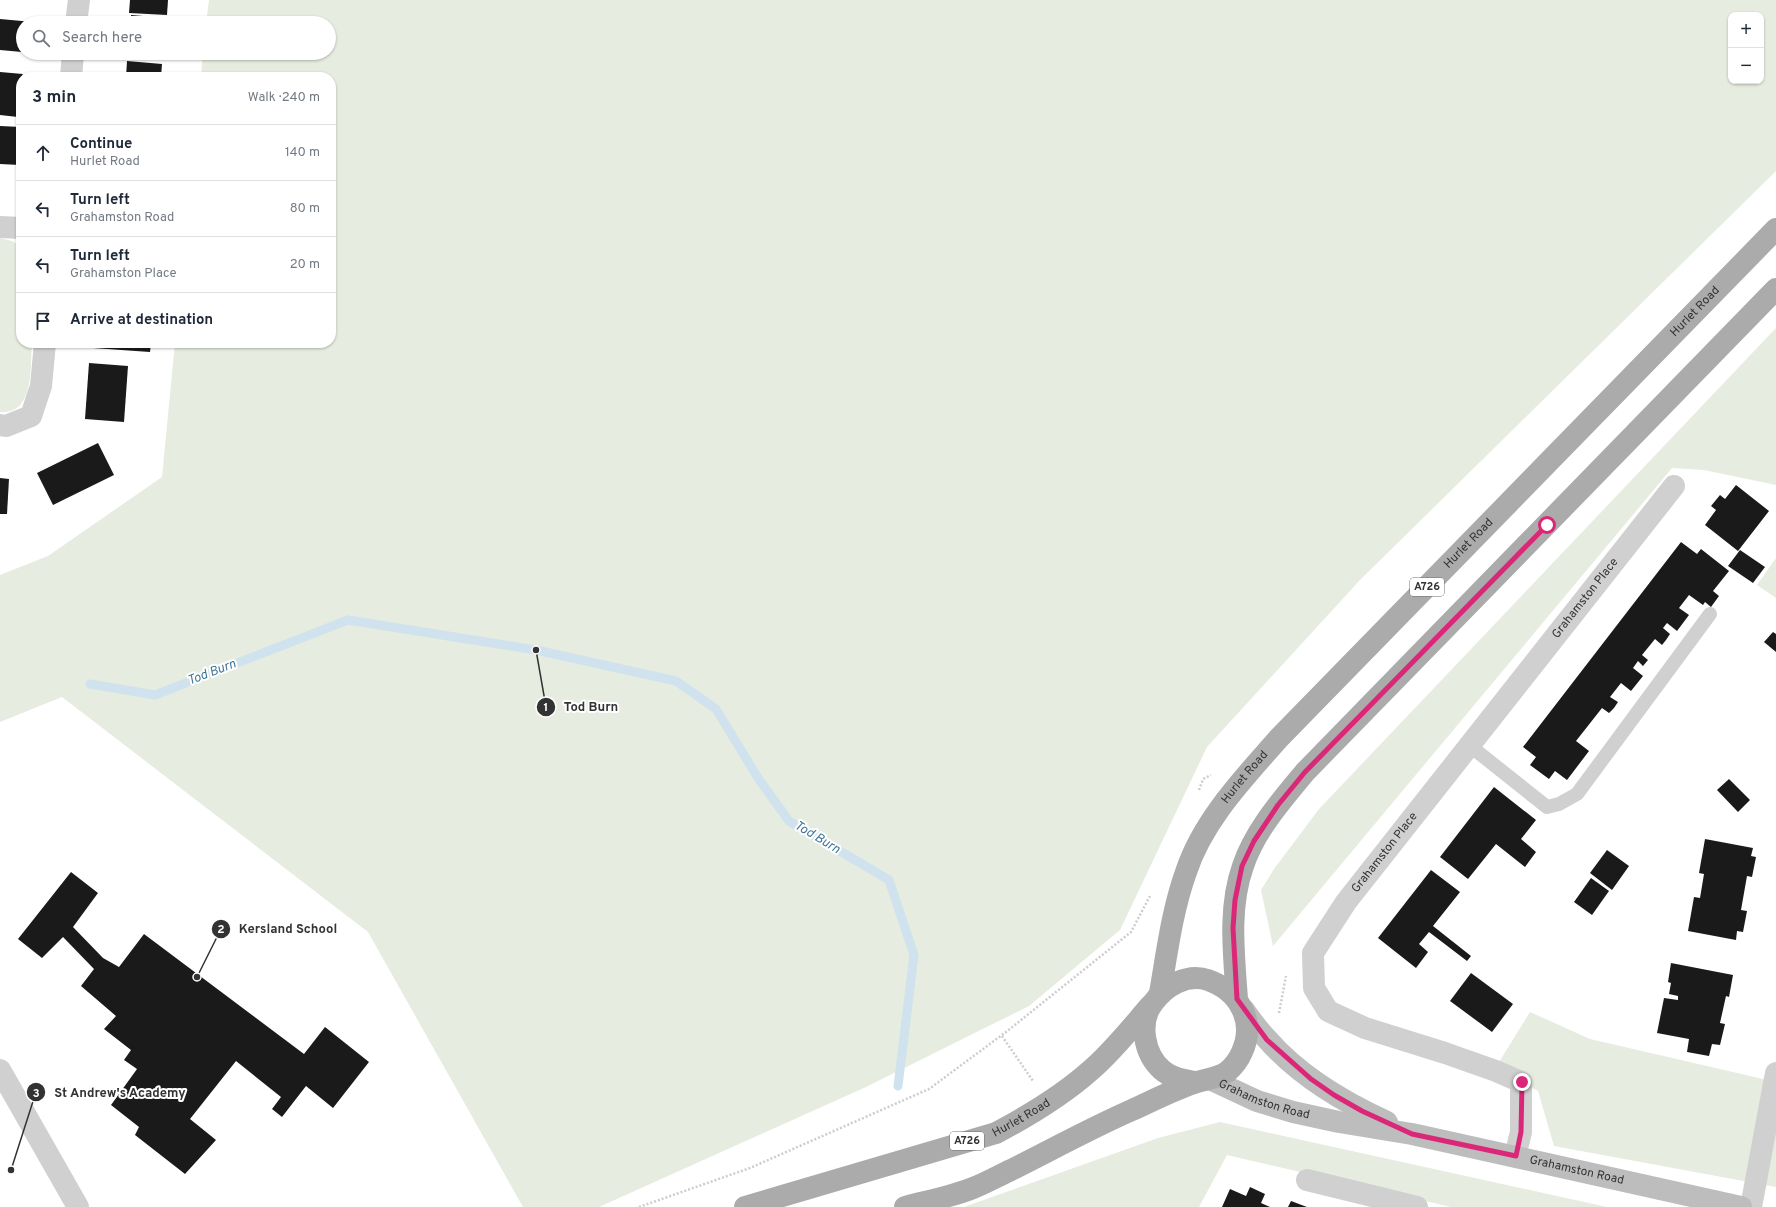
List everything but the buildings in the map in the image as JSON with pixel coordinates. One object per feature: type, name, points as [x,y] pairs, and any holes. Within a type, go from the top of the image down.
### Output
[{"type":"main road","name":"Hurlet Road","points":[[745,1207],[996,1133],[1030,1115],[1092,1070],[1155,1000],[1177,900],[1186,870],[1216,813],[1238,784],[1279,738],[1776,229]]},
{"type":"main road","points":[[905,1207],[972,1188],[1111,1119],[1228,1071],[1239,1058],[1246,1043],[1248,1027],[1240,1005],[1233,928],[1235,900],[1242,866],[1254,841],[1278,805],[1305,772],[1776,289]]},
{"type":"main road","points":[[1203,1081],[1178,1079],[1163,1070],[1151,1057],[1145,1041],[1145,1023],[1155,1000],[1173,984],[1190,979],[1206,980],[1222,986],[1240,1005]]},
{"type":"main road","name":"Grahamston Road","points":[[1240,1005],[1267,1040],[1311,1079],[1334,1095],[1362,1111],[1412,1134]]},
{"type":"main road","name":"Grahamston Road","points":[[1203,1081],[1257,1102],[1293,1112],[1339,1122],[1412,1134],[1516,1156],[1742,1207]]},
{"type":"street","points":[[77,16],[79,0]]},
{"type":"street","points":[[71,72],[72,60]]},
{"type":"street","points":[[0,227],[16,228]]},
{"type":"street","points":[[0,425],[6,426],[31,416],[41,386],[45,348]]},
{"type":"street","name":"Grahamston Place","points":[[1516,1156],[1521,1132],[1522,1082],[1496,1070],[1445,1052],[1365,1028],[1328,1010],[1314,988],[1313,953],[1346,902],[1674,486]]},
{"type":"street","points":[[1751,1207],[1776,1073]]},
{"type":"street","points":[[2,1079],[78,1207]]},
{"type":"street","points":[[1307,1180],[1417,1207]]},
{"type":"lane","points":[[1469,745],[1547,807],[1558,804],[1577,794],[1710,614]]},
{"type":"path","points":[[1197,794],[1204,780],[1217,772]]},
{"type":"path","points":[[639,1207],[750,1168],[929,1089],[1002,1036],[1131,932],[1152,892]]},
{"type":"path","points":[[1002,1036],[1048,1103]]},
{"type":"shaded area","points":[[209,0],[1776,0],[1776,171],[1360,580],[1207,747],[1120,930],[1029,1006],[866,1087],[599,1207],[523,1207],[368,932],[62,697],[0,722],[0,575],[48,556],[162,477],[175,348],[336,348],[336,72],[201,72],[202,60],[336,60],[336,16],[207,16]]},
{"type":"shaded area","points":[[0,238],[16,244],[16,348],[32,348],[30,376],[25,398],[19,406],[11,411],[0,412]]},
{"type":"shaded area","points":[[1776,328],[1776,485],[1704,470],[1672,468],[1273,946],[1261,890],[1274,869],[1319,809]]},
{"type":"shaded area","points":[[1776,558],[1776,598],[1757,585]]},
{"type":"shaded area","points":[[1530,1012],[1590,1039],[1776,1082],[1776,1187],[1554,1146],[1538,1091],[1496,1067]]},
{"type":"shaded area","points":[[1220,1122],[1607,1207],[1451,1207],[1227,1155],[1199,1207],[964,1207],[1158,1138]]},
{"type":"waterway","name":"Tod Burn","points":[[90,684],[155,695],[348,620],[536,650],[676,681],[716,709],[758,778],[789,821],[889,880],[914,955],[898,1086]]},
{"type":"place","name":"Tod Burn","points":[[536,650]]},
{"type":"place","name":"Kersland School","points":[[197,977]]},
{"type":"place","name":"St Andrew's Academy","points":[[11,1170]]},
{"type":"route","points":[[1522,1082],[1521,1132],[1516,1156],[1412,1134],[1362,1111],[1334,1095],[1311,1079],[1284,1056],[1267,1040],[1244,1010],[1237,999],[1233,928],[1235,900],[1242,866],[1254,841],[1278,805],[1305,772],[1372,706],[1547,525]]}]
